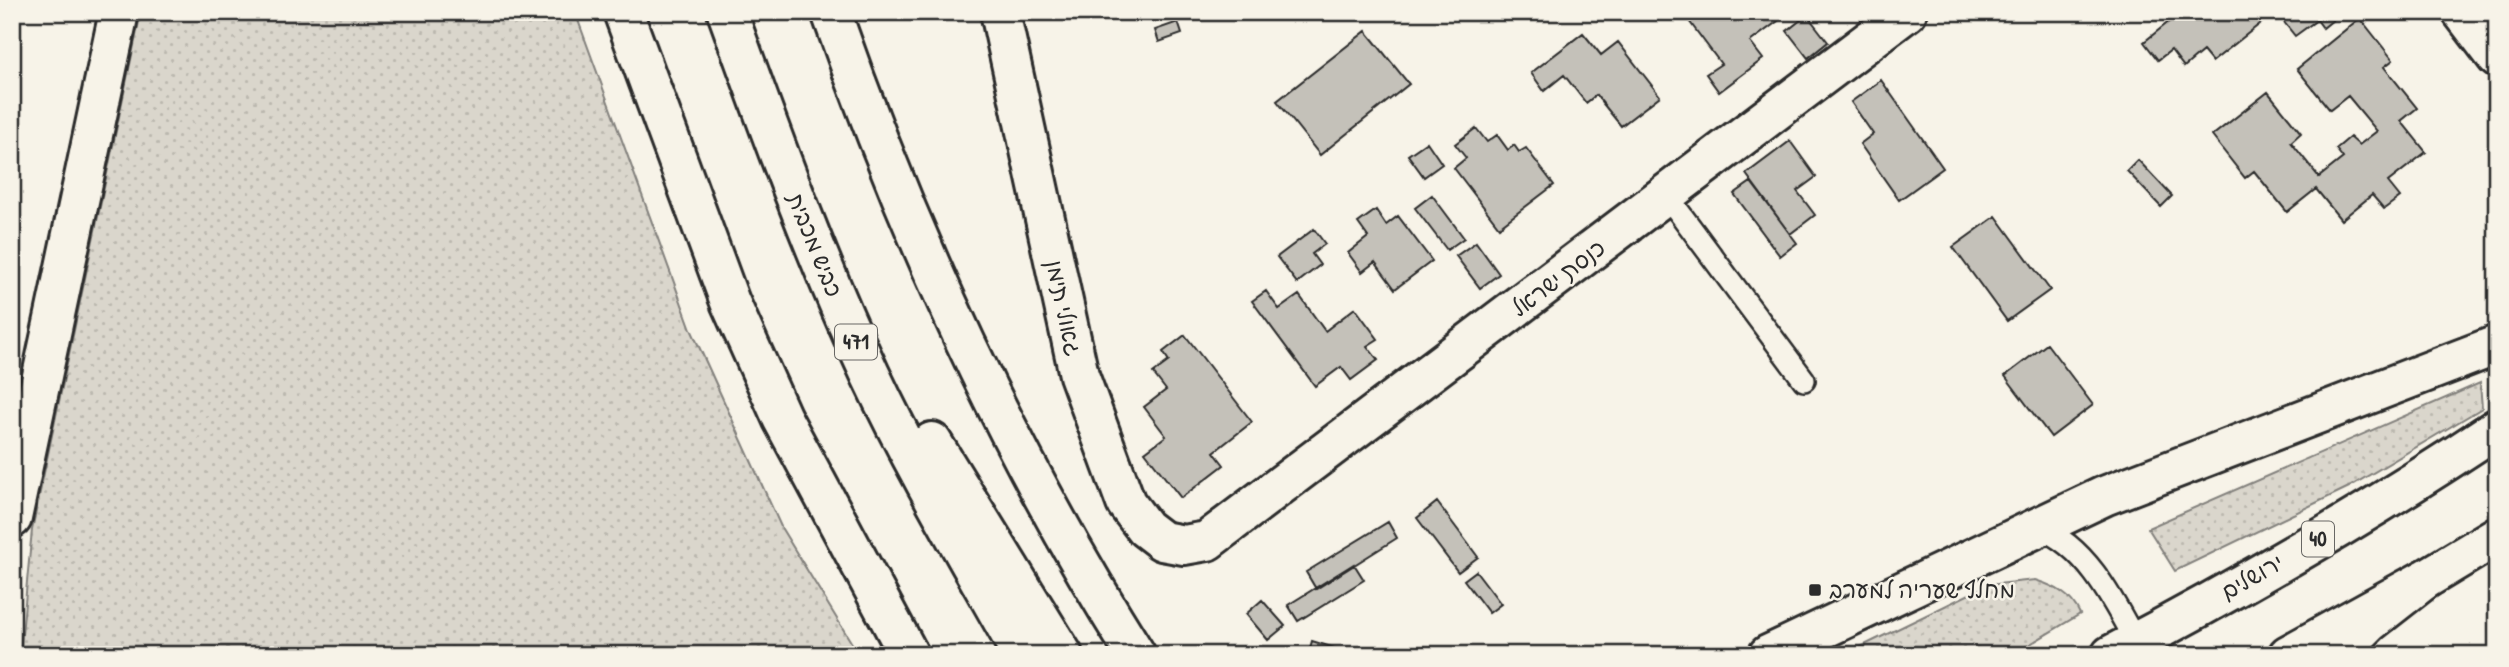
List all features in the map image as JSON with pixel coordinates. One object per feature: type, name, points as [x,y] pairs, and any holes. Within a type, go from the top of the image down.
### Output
[{"type":"main road","points":[[12,517],[119,12]]},
{"type":"main road","points":[[622,12],[711,253],[771,395],[864,576],[909,655]]},
{"type":"main road","name":"כביש מכבית","points":[[727,12],[822,264],[871,375],[951,530],[1022,655]]},
{"type":"main road","points":[[831,12],[854,78],[960,327],[1057,521],[1136,655]]},
{"type":"main road","name":"גאולי תימן","points":[[1000,12],[1079,375],[1126,503],[1145,528],[1162,541],[1184,545],[1207,541]]},
{"type":"main road","name":"כנסת ישראל","points":[[1207,541],[1907,12]]},
{"type":"main road","points":[[2462,12],[2497,58]]},
{"type":"main road","points":[[822,264],[1063,655]]},
{"type":"main road","points":[[1768,655],[2104,496],[2497,345]]},
{"type":"main road","name":"ירושלים","points":[[2130,651],[2423,478],[2497,428]]},
{"type":"main road","points":[[2288,655],[2424,580],[2497,536]]},
{"type":"main road","points":[[2337,655],[2369,623],[2424,580]]},
{"type":"lane","points":[[1667,196],[1804,380]]},
{"type":"lane","points":[[2039,528],[2068,544],[2089,567],[2130,651]]},
{"type":"shaded area","points":[[141,12],[575,12],[691,329],[782,529],[859,655],[554,655],[488,649],[423,655],[20,655],[32,530]]},
{"type":"shaded area","points":[[2480,383],[2482,408],[2349,487],[2175,571],[2148,528]]},
{"type":"shaded area","points":[[2035,580],[2061,592],[2072,601],[2080,614],[2012,655],[1844,655],[1988,585]]},
{"type":"building","points":[[1700,12],[1772,12],[1778,21],[1750,42],[1763,59],[1719,92],[1706,74],[1721,64],[1689,21]]},
{"type":"building","points":[[2181,12],[2275,12],[2212,62],[2203,51],[2184,67],[2171,50],[2158,60],[2144,42]]},
{"type":"building","points":[[2276,12],[2329,12],[2334,19],[2323,28],[2317,20],[2295,36]]},
{"type":"building","points":[[1807,15],[1828,42],[1808,58],[1787,31]]},
{"type":"building","points":[[2360,18],[2393,60],[2384,67],[2417,108],[2401,121],[2426,152],[2388,182],[2400,197],[2384,209],[2372,195],[2341,220],[2316,189],[2287,212],[2254,171],[2245,178],[2212,136],[2268,92],[2301,133],[2291,142],[2319,177],[2343,158],[2336,149],[2350,137],[2359,145],[2377,131],[2348,96],[2330,110],[2297,69]]},
{"type":"building","points":[[1178,22],[1182,34],[1159,42],[1155,30]]},
{"type":"building","points":[[1366,31],[1409,84],[1320,155],[1277,101]]},
{"type":"building","points":[[1583,33],[1601,55],[1618,42],[1660,96],[1621,126],[1596,95],[1586,103],[1564,75],[1544,91],[1531,73]]},
{"type":"building","points":[[1881,80],[1943,168],[1899,200],[1860,144],[1873,134],[1851,102]]},
{"type":"building","points":[[1476,128],[1487,142],[1497,135],[1508,150],[1514,145],[1519,152],[1526,148],[1554,185],[1499,227],[1454,168],[1466,158],[1455,144]]},
{"type":"building","points":[[1790,141],[1816,177],[1797,191],[1815,215],[1790,234],[1746,174]]},
{"type":"building","points":[[1427,142],[1442,164],[1424,177],[1408,155]]},
{"type":"building","points":[[2138,160],[2172,196],[2161,207],[2127,171]]},
{"type":"building","points":[[1751,182],[1797,243],[1780,256],[1734,194]]},
{"type":"building","points":[[1432,195],[1464,238],[1447,250],[1415,208]]},
{"type":"building","points":[[1376,210],[1386,225],[1398,216],[1432,261],[1395,289],[1375,262],[1362,272],[1348,253],[1368,237],[1358,223]]},
{"type":"building","points":[[1996,216],[2050,290],[2007,321],[1953,247]]},
{"type":"building","points":[[1314,229],[1325,244],[1312,254],[1320,265],[1297,283],[1277,257]]},
{"type":"building","points":[[1476,242],[1499,274],[1480,288],[1456,256]]},
{"type":"building","points":[[1266,291],[1279,309],[1299,295],[1325,331],[1355,308],[1378,339],[1367,346],[1378,360],[1351,380],[1341,367],[1315,386],[1252,301]]},
{"type":"building","points":[[1185,335],[1252,422],[1214,452],[1224,465],[1181,498],[1145,452],[1166,436],[1144,407],[1166,390],[1153,373],[1169,361],[1163,352]]},
{"type":"building","points":[[2047,344],[2093,405],[2051,437],[2005,376]]},
{"type":"building","points":[[1437,502],[1478,557],[1458,572],[1417,518]]},
{"type":"building","points":[[1388,522],[1397,538],[1316,589],[1306,572]]},
{"type":"building","points":[[1354,564],[1364,580],[1298,621],[1288,605]]},
{"type":"building","points":[[1476,571],[1501,604],[1489,613],[1464,580]]},
{"type":"building","points":[[1262,600],[1285,626],[1268,640],[1246,614]]},
{"type":"building","points":[[1312,641],[1357,655],[1308,655]]},
{"type":"place","name":"מחלף שעריה למערב","points":[[1815,590]]}]
